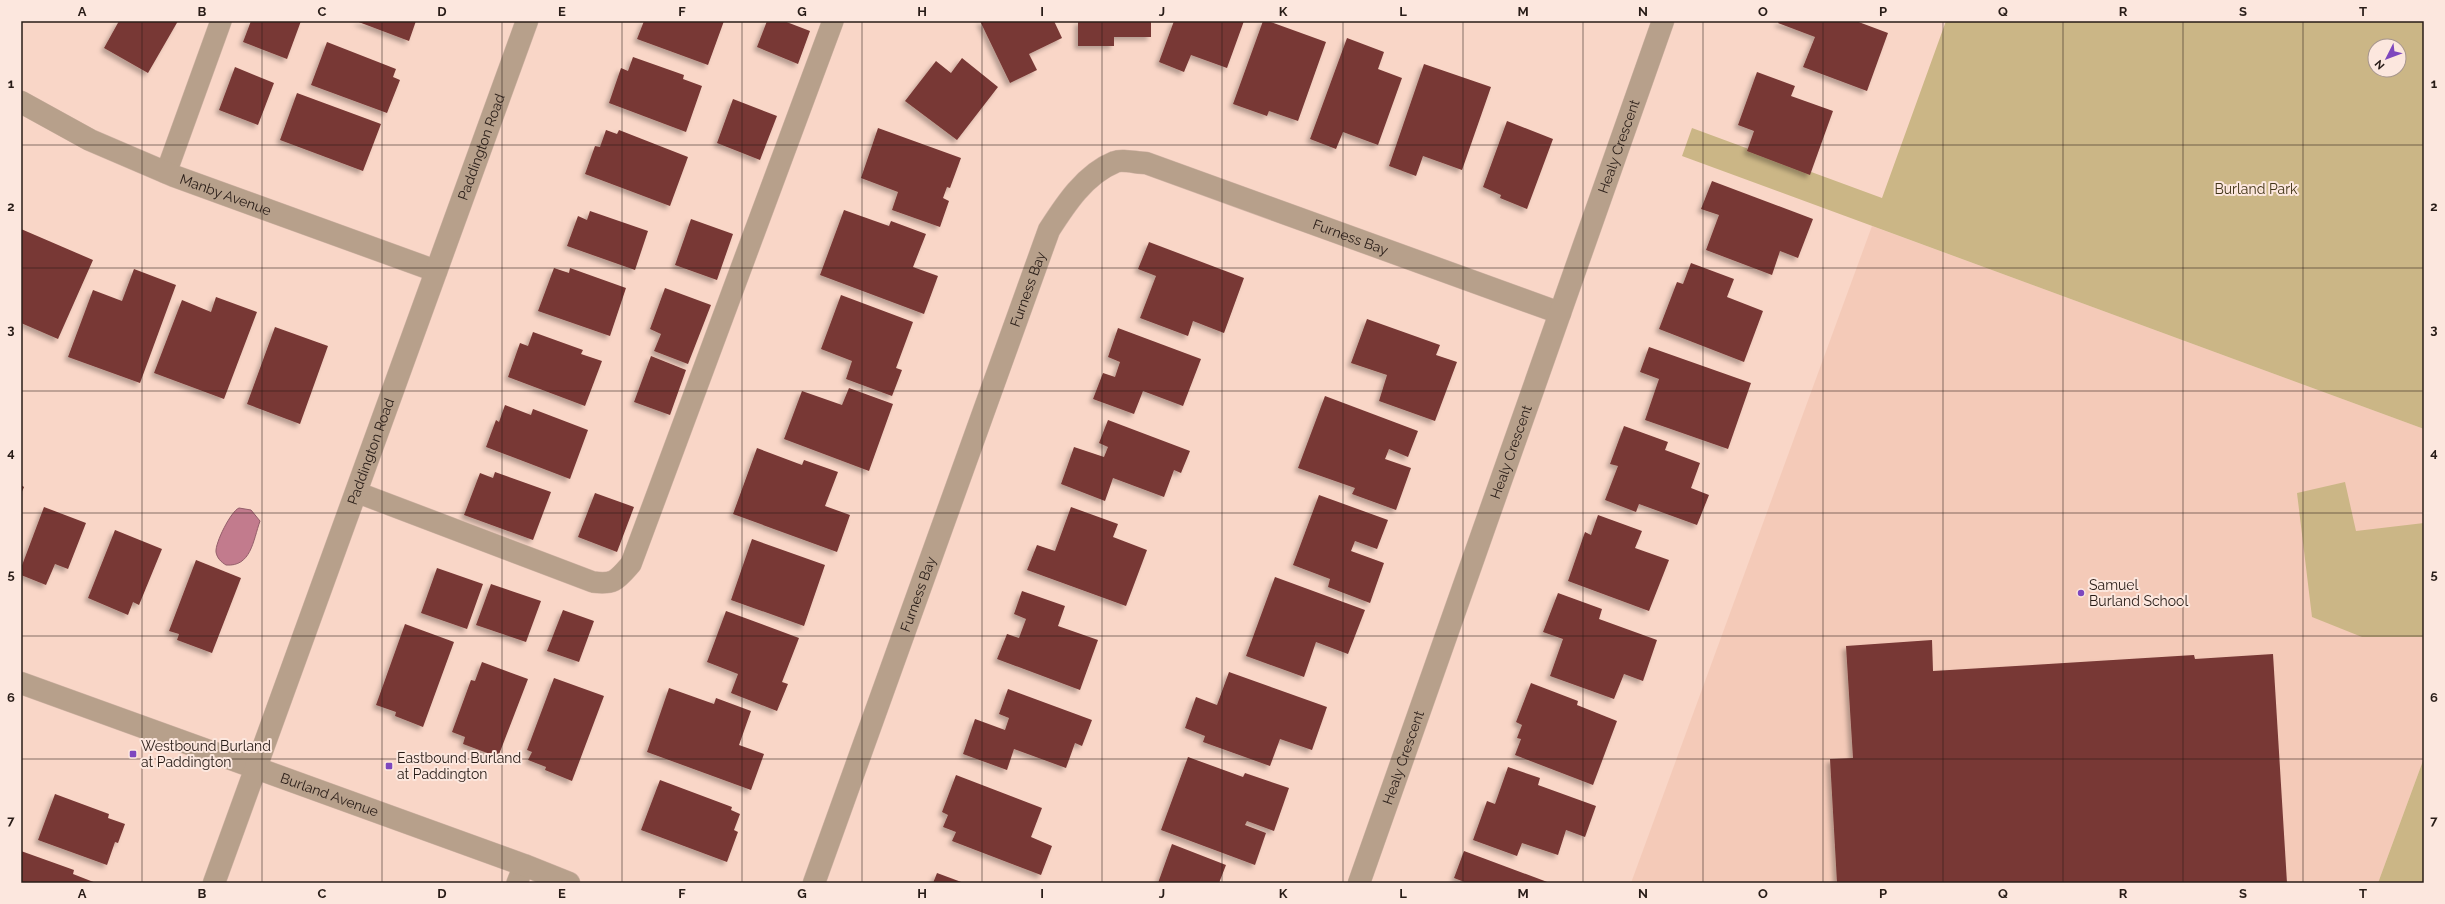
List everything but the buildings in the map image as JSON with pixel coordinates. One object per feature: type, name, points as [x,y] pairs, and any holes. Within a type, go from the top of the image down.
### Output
[{"type":"street","name":"Paddington Road","points":[[214,883],[527,21]]},
{"type":"street","name":"Healy Crescent","points":[[1359,883],[1663,21]]},
{"type":"street","name":"Manby Avenue","points":[[21,102],[90,140],[166,173],[436,271]]},
{"type":"street","name":"Furness Bay","points":[[814,883],[1049,230],[1070,197],[1097,173],[1116,161],[1146,163],[1560,313]]},
{"type":"street","name":"Burland Avenue","points":[[21,683],[256,768],[521,874],[569,883]]},
{"type":"lane","points":[[166,173],[221,21]]},
{"type":"lane","points":[[356,492],[593,582],[607,584],[618,579],[631,564],[833,21]]},
{"type":"shaded area","name":"Samuel Burland School","points":[[1872,226],[2424,429],[2424,758],[2378,883],[1631,883]]},
{"type":"shaded area","points":[[239,508],[251,510],[260,521],[253,544],[246,557],[241,562],[234,565],[226,565],[218,558],[216,548],[228,521]]},
{"type":"green space","name":"Burland Park","points":[[1946,21],[2424,21],[2424,429],[1682,156],[1692,128],[1882,198]]},
{"type":"green space","points":[[2345,482],[2356,531],[2424,523],[2424,637],[2362,637],[2312,617],[2297,493]]},
{"type":"green space","points":[[2424,758],[2424,883],[2378,883]]},
{"type":"place","name":"Samuel Burland School","points":[[2081,593]]},
{"type":"place","name":"Westbound Burland at Paddington","points":[[133,754]]},
{"type":"place","name":"Eastbound Burland at Paddington","points":[[389,766]]}]
